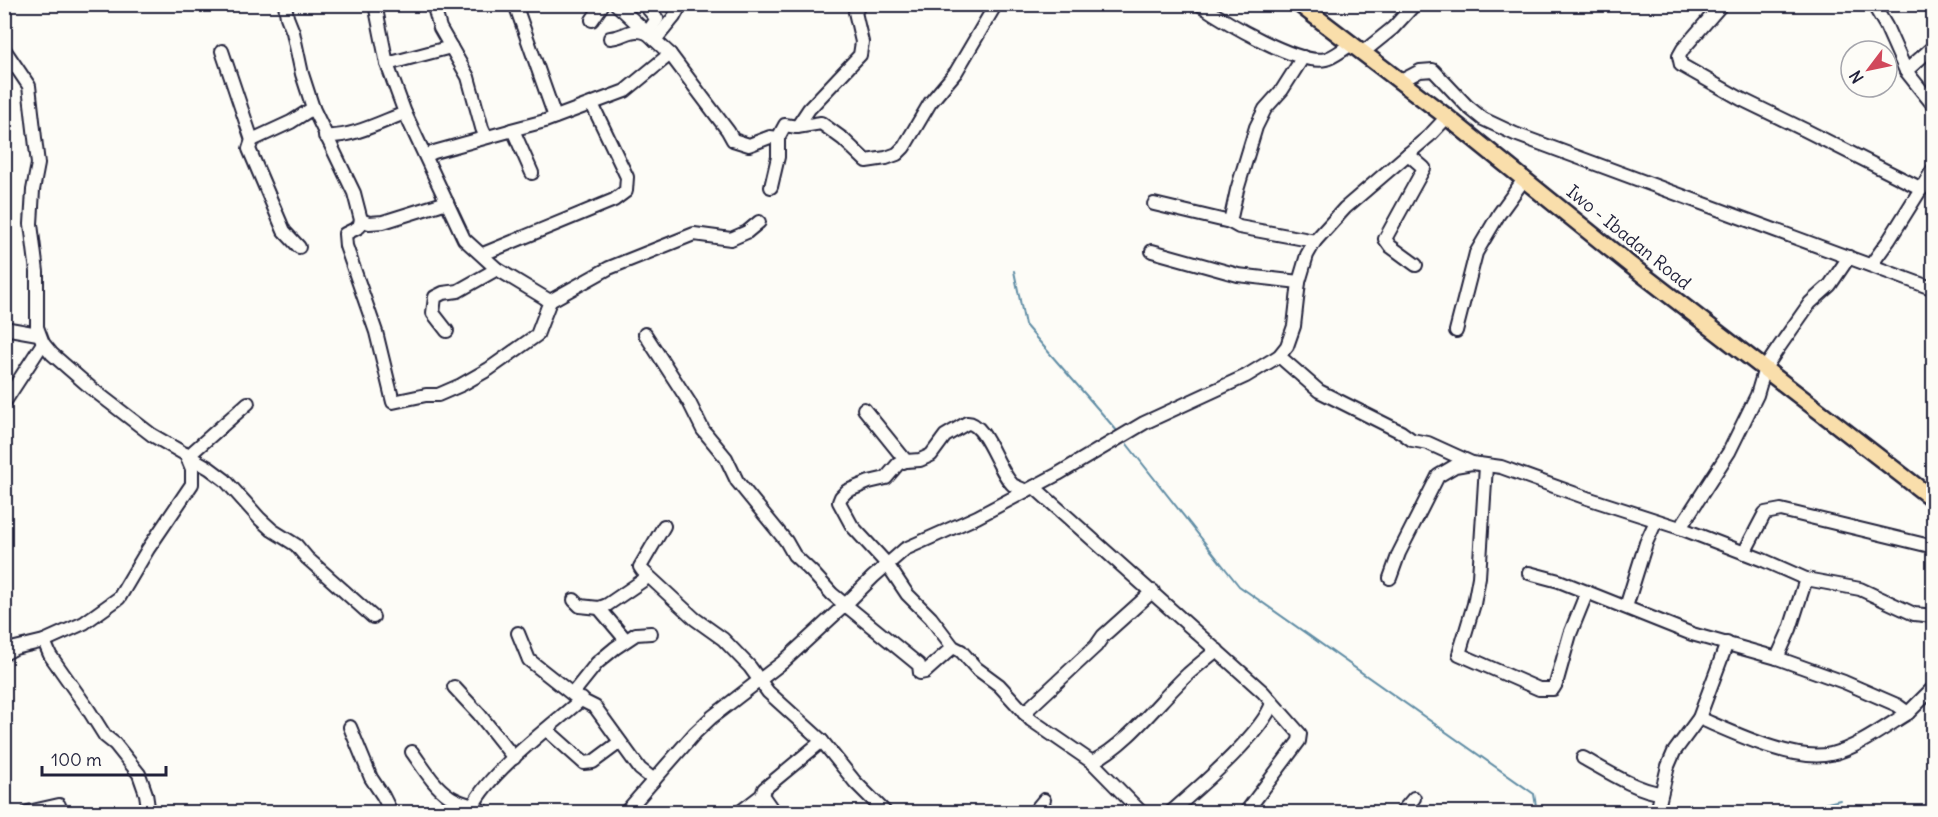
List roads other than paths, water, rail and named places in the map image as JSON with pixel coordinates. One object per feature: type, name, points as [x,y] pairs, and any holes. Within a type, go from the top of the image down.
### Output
[{"type":"main road","name":"Iwo - Ibadan Road","points":[[1299,4],[1447,117],[1629,264],[1934,500]]},
{"type":"street","points":[[285,4],[313,108],[354,193],[361,220],[359,226],[345,234],[346,246],[376,332],[393,402],[426,395],[438,395],[462,385],[489,369],[537,335],[550,301],[609,268],[694,234],[730,239],[747,232],[759,222]]},
{"type":"street","points":[[375,4],[387,64],[405,114],[464,239],[496,268],[550,301]]},
{"type":"street","points":[[433,4],[440,28],[468,77],[486,137]]},
{"type":"street","points":[[515,4],[555,117]]},
{"type":"street","points":[[592,20],[603,4]]},
{"type":"street","points":[[616,4],[670,54],[728,131],[732,140],[749,145],[770,137],[778,138]]},
{"type":"street","points":[[644,4],[657,19],[651,37]]},
{"type":"street","points":[[651,37],[674,17],[681,4]]},
{"type":"street","points":[[797,127],[809,109],[860,56],[862,42],[855,12],[860,4]]},
{"type":"street","points":[[771,187],[778,157],[778,138],[786,125],[797,127],[821,123],[843,139],[866,161],[873,162],[897,154],[904,147],[930,103],[956,72],[996,4]]},
{"type":"street","points":[[1199,4],[1268,44],[1303,57],[1326,59],[1356,49],[1393,28],[1415,4]]},
{"type":"street","points":[[1722,4],[1683,49],[1679,56],[1681,65],[1741,99],[1922,189]]},
{"type":"street","points":[[1873,4],[1886,26],[1906,71],[1934,106]]},
{"type":"street","points":[[610,38],[618,37],[631,30],[651,37]]},
{"type":"street","points":[[387,64],[451,46]]},
{"type":"street","points":[[1906,71],[1934,46]]},
{"type":"street","points":[[4,49],[29,86],[37,152],[32,224],[40,338],[4,403]]},
{"type":"street","points":[[222,51],[252,140],[249,149],[252,157],[284,231],[299,247]]},
{"type":"street","points":[[426,156],[555,117],[625,92],[670,54]]},
{"type":"street","points":[[1230,222],[1256,127],[1265,109],[1282,90],[1303,57]]},
{"type":"street","points":[[1399,82],[1420,71],[1433,70],[1467,106],[1484,119],[1515,134],[1934,289]]},
{"type":"street","points":[[483,254],[614,200],[626,191],[627,177],[592,104]]},
{"type":"street","points":[[252,140],[291,122],[313,108]]},
{"type":"street","points":[[325,135],[342,135],[387,122],[405,114]]},
{"type":"street","points":[[626,813],[695,734],[721,710],[783,662],[905,549],[977,517],[1144,423],[1246,376],[1279,356],[1287,346],[1294,326],[1299,282],[1307,255],[1315,241],[1345,208],[1447,117]]},
{"type":"street","points":[[511,130],[515,132],[532,173]]},
{"type":"street","points":[[1408,154],[1424,168],[1385,239],[1390,246],[1416,265]]},
{"type":"street","points":[[1871,265],[1934,168]]},
{"type":"street","points":[[1456,331],[1476,253],[1499,214],[1525,178]]},
{"type":"street","points":[[361,220],[369,223],[383,222],[447,202]]},
{"type":"street","points":[[1154,204],[1230,222],[1239,227],[1315,241]]},
{"type":"street","points":[[1152,251],[1238,275],[1299,282]]},
{"type":"street","points":[[1680,528],[1729,452],[1757,395],[1765,368],[1810,303],[1830,285],[1850,257]]},
{"type":"street","points":[[447,331],[433,313],[435,297],[443,293],[458,291],[496,268]]},
{"type":"street","points":[[4,328],[40,338],[52,354],[109,402],[152,435],[209,468],[225,480],[260,519],[272,530],[296,545],[307,558],[373,617]]},
{"type":"street","points":[[645,334],[689,402],[703,429],[726,458],[737,481],[795,555],[832,594],[919,665],[920,672],[925,672],[953,647]]},
{"type":"street","points":[[1279,356],[1310,384],[1337,402],[1391,427],[1412,440],[1428,442],[1472,463],[1501,467],[1680,528],[1806,579],[1860,589],[1914,614],[1934,616]]},
{"type":"street","points":[[187,457],[248,403]]},
{"type":"street","points":[[864,409],[906,461]]},
{"type":"street","points":[[1141,813],[1092,762],[1031,720],[999,685],[976,668],[961,651],[953,647],[931,618],[907,594],[887,564],[852,526],[839,502],[847,491],[886,478],[898,464],[920,460],[931,455],[945,436],[967,423],[971,422],[980,429],[991,452],[1013,484],[1030,489],[1045,498],[1077,524],[1263,692],[1300,734],[1299,741],[1246,813]]},
{"type":"street","points":[[4,654],[84,623],[119,598],[148,549],[192,484],[192,469],[187,457]]},
{"type":"street","points":[[1390,578],[1399,553],[1438,476],[1455,466],[1472,463]]},
{"type":"street","points":[[1486,466],[1479,577],[1474,604],[1459,654],[1539,689],[1553,689],[1570,634],[1587,592]]},
{"type":"street","points":[[1744,553],[1765,513],[1781,510],[1934,547]]},
{"type":"street","points":[[1626,607],[1646,543],[1656,521]]},
{"type":"street","points":[[663,526],[640,567],[695,619],[723,639],[750,668],[768,692],[822,741],[855,782],[885,813]]},
{"type":"street","points":[[1529,573],[1587,592],[1692,634],[1777,658],[1844,682],[1908,712]]},
{"type":"street","points":[[574,600],[580,606],[599,608],[648,577]]},
{"type":"street","points":[[1777,658],[1790,629],[1806,579]]},
{"type":"street","points":[[1024,713],[1153,591]]},
{"type":"street","points":[[599,608],[626,640]]},
{"type":"street","points":[[518,633],[529,660],[595,707],[640,769],[654,780]]},
{"type":"street","points":[[412,752],[430,778],[450,797],[478,809],[482,791],[514,758],[547,730],[578,696],[597,663],[636,634],[651,633]]},
{"type":"street","points":[[44,640],[51,656],[105,736],[115,744],[139,774],[147,795],[148,807],[143,813]]},
{"type":"street","points":[[1657,813],[1674,752],[1699,718],[1727,643]]},
{"type":"street","points":[[1092,762],[1103,756],[1137,726],[1189,674],[1217,651]]},
{"type":"street","points":[[454,687],[514,758]]},
{"type":"street","points":[[1699,718],[1758,743],[1796,754],[1830,755],[1863,740],[1908,712],[1934,687]]},
{"type":"street","points":[[1171,813],[1244,744],[1270,710],[1272,703]]},
{"type":"street","points":[[350,727],[371,778],[391,813]]},
{"type":"street","points":[[547,730],[584,763],[592,762],[620,742]]},
{"type":"street","points":[[740,813],[762,795],[764,789],[822,741]]},
{"type":"street","points":[[1583,758],[1653,793],[1661,793]]},
{"type":"street","points":[[762,795],[774,813]]},
{"type":"street","points":[[1402,813],[1414,798]]},
{"type":"street","points":[[1034,813],[1044,800]]},
{"type":"street","points":[[28,813],[59,805]]},
{"type":"waterway","points":[[1014,271],[1025,325],[1118,432]]},
{"type":"waterway","points":[[1123,439],[1239,586],[1534,794],[1537,812]]},
{"type":"waterway","points":[[1792,812],[1840,800]]}]
